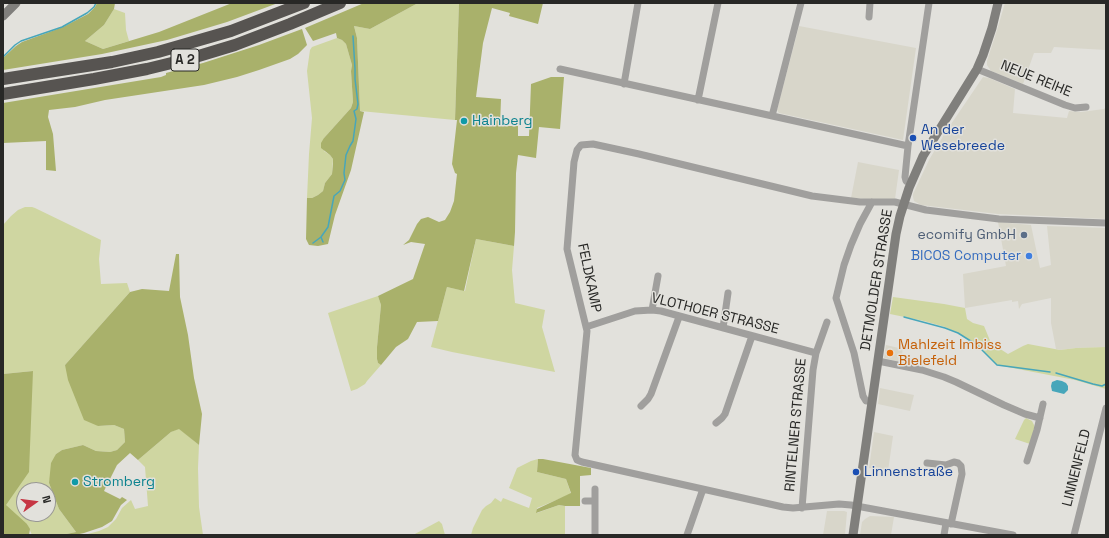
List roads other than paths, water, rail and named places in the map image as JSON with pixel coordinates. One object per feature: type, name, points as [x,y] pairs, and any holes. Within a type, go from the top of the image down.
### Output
[{"type":"highway","name":"A 2","points":[[3,79],[112,62],[164,50],[231,31],[304,3]]},
{"type":"highway","name":"A 2","points":[[3,94],[147,69],[192,58],[235,45],[340,3]]},
{"type":"street","points":[[3,16],[16,3]]},
{"type":"street","points":[[624,84],[638,3]]},
{"type":"street","points":[[698,100],[718,3]]},
{"type":"street","points":[[772,116],[800,3]]},
{"type":"street","points":[[869,17],[870,3]]},
{"type":"street","points":[[910,183],[906,181],[904,177],[928,3]]},
{"type":"street","name":"DETMOLDER STRASSE","points":[[853,535],[896,234],[903,204],[910,183],[930,143],[977,69],[992,28],[998,3]]},
{"type":"street","name":"NEUE REIHE","points":[[977,69],[1065,105],[1075,108],[1086,107]]},
{"type":"street","points":[[560,70],[908,146]]},
{"type":"street","name":"FELDKAMP","points":[[857,506],[839,504],[802,508],[783,507],[703,490],[577,460],[575,455],[586,327],[566,249],[574,162],[577,150],[581,145],[593,144],[639,154],[812,196],[854,201],[891,202],[926,210],[999,219],[1106,223]]},
{"type":"street","points":[[872,202],[851,245],[844,264],[836,298],[854,354],[863,396],[866,400],[872,401]]},
{"type":"street","points":[[652,310],[658,276]]},
{"type":"street","points":[[723,328],[728,293]]},
{"type":"street","name":"VLOTHOER STRASSE","points":[[586,327],[628,312],[652,310],[816,352]]},
{"type":"street","points":[[641,406],[651,394],[679,317]]},
{"type":"street","name":"RINTELNER STRASSE","points":[[802,508],[813,370],[816,352],[827,322]]},
{"type":"street","points":[[716,423],[725,414],[752,336]]},
{"type":"street","points":[[878,360],[922,370],[944,377],[1025,414],[1040,418]]},
{"type":"street","points":[[1027,461],[1043,404]]},
{"type":"street","name":"LINNENFELD","points":[[1074,535],[1106,408]]},
{"type":"street","points":[[927,462],[946,465],[954,462],[961,466],[962,474],[949,524],[944,535]]},
{"type":"street","points":[[595,489],[595,535]]},
{"type":"street","points":[[686,535],[703,490]]},
{"type":"street","points":[[585,501],[595,501]]},
{"type":"street","points":[[857,506],[1013,535]]},
{"type":"water","points":[[1057,380],[1066,383],[1068,386],[1068,390],[1064,394],[1052,391],[1052,382]]},
{"type":"waterway","points":[[3,57],[21,41],[62,27],[87,13],[96,3]]},
{"type":"waterway","points":[[313,243],[321,237],[328,227],[334,196],[340,191],[345,180],[344,173],[346,155],[353,141],[356,119],[354,111],[357,109],[358,104],[353,36]]},
{"type":"waterway","points":[[321,237],[323,242]]},
{"type":"waterway","points":[[904,317],[958,333],[977,345],[997,365],[1050,372]]},
{"type":"waterway","points":[[1056,373],[1102,386],[1106,384]]},
{"type":"place","name":"Hainberg","points":[[464,121]]},
{"type":"place","name":"An der Wesebreede","points":[[913,138]]},
{"type":"place","name":"ecomify GmbH","points":[[1024,235]]},
{"type":"place","name":"BICOS Computer","points":[[1029,256]]},
{"type":"place","name":"Mahlzeit Imbiss Bielefeld","points":[[890,353]]},
{"type":"place","name":"Linnenstraße","points":[[856,472]]},
{"type":"place","name":"Stromberg","points":[[75,482]]}]
